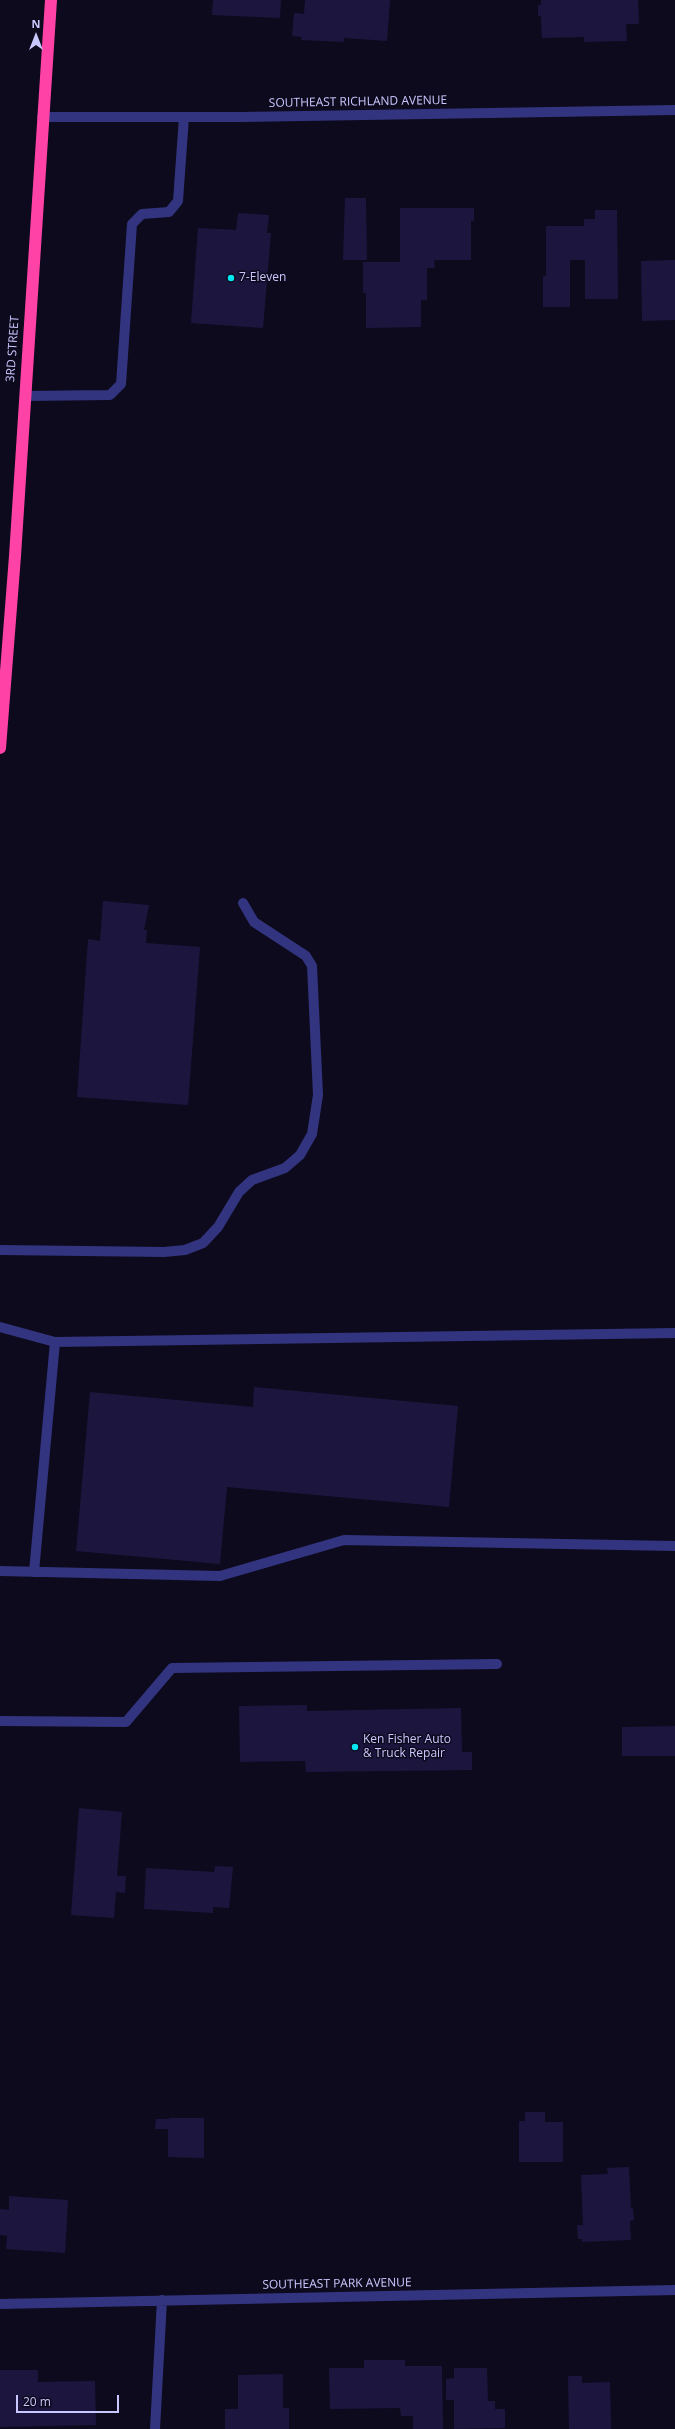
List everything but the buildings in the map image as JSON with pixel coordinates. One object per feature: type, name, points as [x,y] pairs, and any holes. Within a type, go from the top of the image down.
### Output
[{"type":"highway","name":"3RD STREET","points":[[0,748],[51,0]]},
{"type":"street","name":"SOUTHEAST RICHLAND AVENUE","points":[[42,117],[184,117],[675,110]]},
{"type":"street","points":[[25,396],[110,395],[121,384],[132,224],[142,214],[169,212],[178,201],[184,117]]},
{"type":"street","points":[[0,1250],[164,1252],[185,1250],[203,1243],[218,1227],[239,1192],[252,1180],[285,1168],[300,1155],[312,1134],[318,1095],[312,966],[306,956],[254,922],[242,903]]},
{"type":"street","points":[[0,1327],[55,1342],[675,1333]]},
{"type":"street","points":[[34,1572],[55,1342]]},
{"type":"street","points":[[0,1572],[220,1576],[344,1540],[675,1546]]},
{"type":"street","points":[[0,1721],[126,1722],[172,1668],[497,1664]]},
{"type":"street","name":"SOUTHEAST PARK AVENUE","points":[[0,2304],[675,2290]]},
{"type":"street","points":[[155,2429],[162,2300]]},
{"type":"place","name":"7-Eleven","points":[[231,278]]},
{"type":"place","name":"Ken Fisher Auto & Truck Repair","points":[[355,1747]]}]
